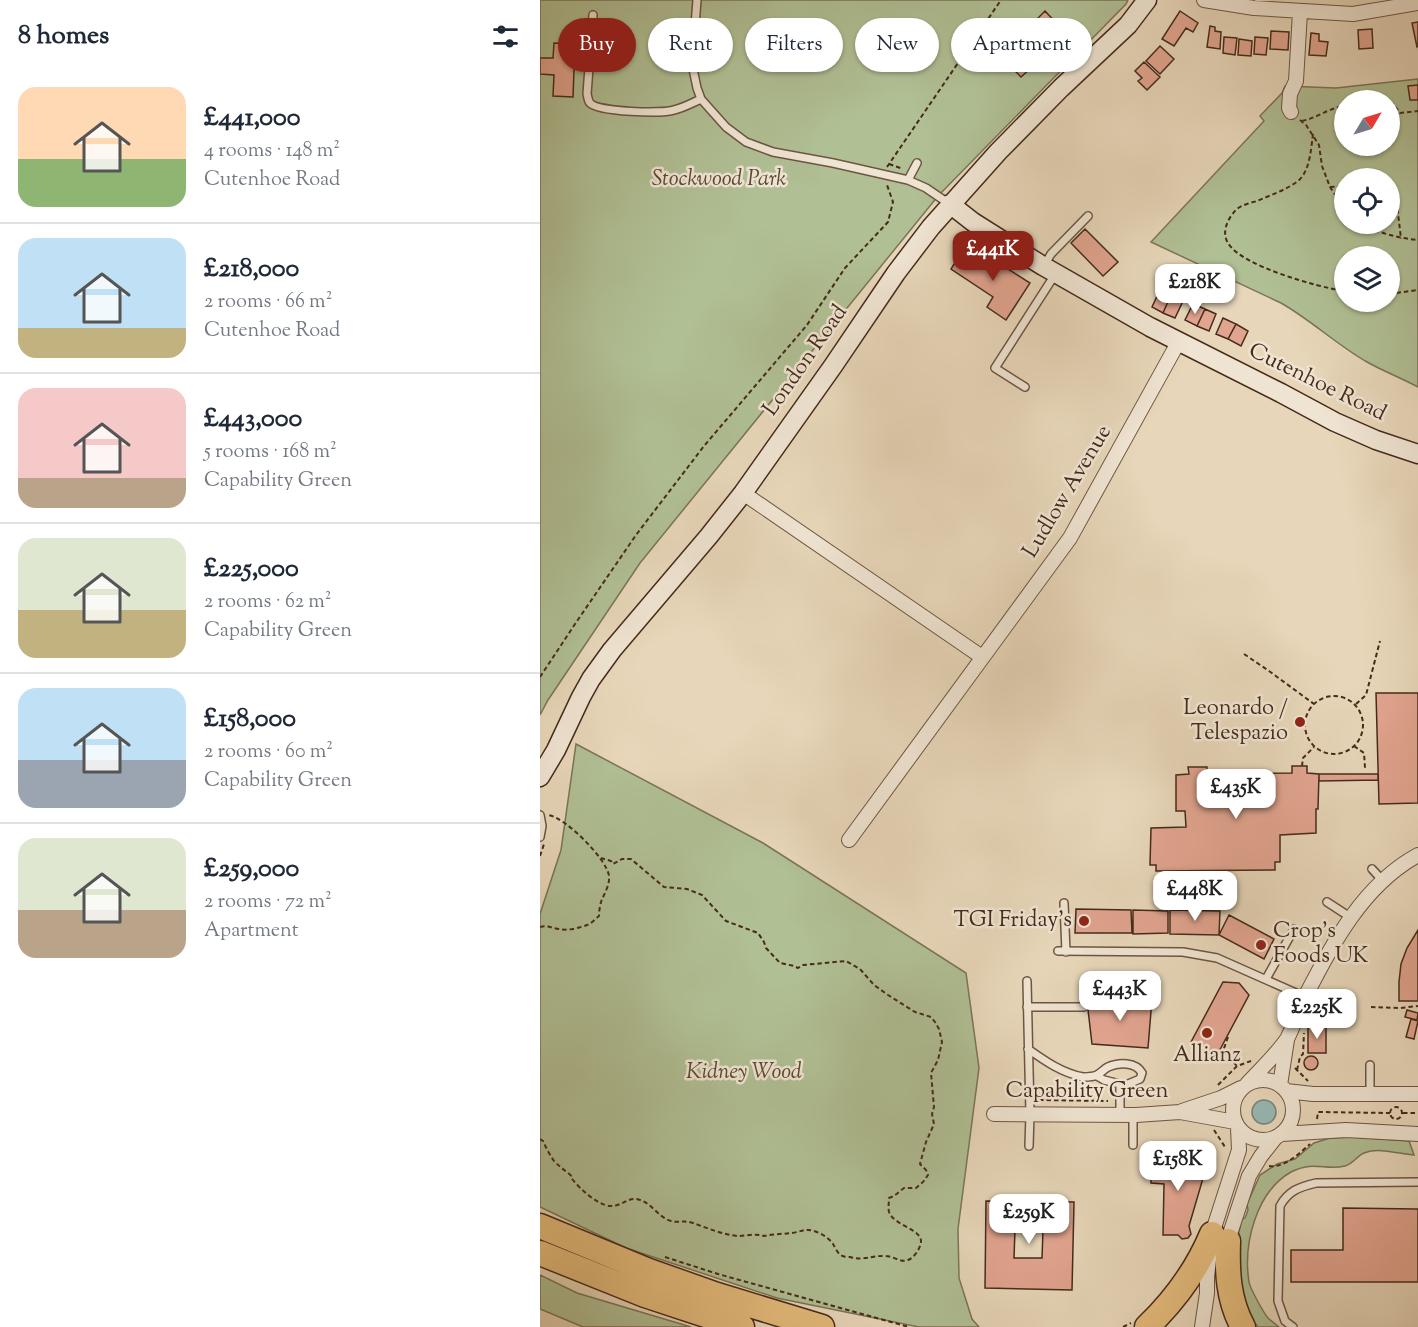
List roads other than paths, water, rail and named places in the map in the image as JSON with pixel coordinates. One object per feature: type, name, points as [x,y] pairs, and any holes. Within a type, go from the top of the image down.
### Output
[{"type":"highway","points":[[540,1226],[649,1271],[717,1295],[822,1327]]},
{"type":"highway","points":[[1147,1327],[1176,1297],[1203,1255],[1220,1238],[1227,1263],[1234,1310],[1243,1327]]},
{"type":"highway","points":[[540,1253],[645,1294],[742,1327]]},
{"type":"street","points":[[1204,0],[1254,8],[1353,14],[1375,7],[1418,3]]},
{"type":"street","name":"London Road","points":[[540,777],[591,679],[612,650],[743,493],[896,273],[931,227],[950,204],[1061,88],[1128,25],[1142,4]]},
{"type":"street","points":[[1296,117],[1289,108],[1290,94],[1296,81],[1300,12]]},
{"type":"street","name":"Cutenhoe Road","points":[[950,204],[973,222],[1049,270],[1150,327],[1335,422],[1376,440],[1418,454]]},
{"type":"street","name":"Ludlow Avenue","points":[[849,840],[1070,538],[1179,341]]},
{"type":"street","points":[[743,493],[982,657]]},
{"type":"street","points":[[1202,1327],[1207,1293],[1215,1279],[1220,1238],[1239,1150],[1232,1108],[1234,1101],[1244,1086],[1277,1062],[1305,997],[1350,917],[1383,881],[1418,855]]},
{"type":"street","points":[[1220,1238],[1261,1156],[1288,1127],[1292,1118],[1291,1099],[1283,1088],[1277,1062]]},
{"type":"street","points":[[1180,1112],[1221,1098],[1255,1080],[1264,1079],[1283,1088],[1313,1094],[1418,1094]]},
{"type":"street","name":"Capability Green","points":[[994,1114],[1124,1110],[1180,1112]]},
{"type":"street","points":[[1180,1112],[1236,1125],[1246,1135],[1255,1139],[1266,1140],[1279,1135],[1346,1130],[1418,1134]]},
{"type":"lane","points":[[697,0],[692,63],[701,99],[726,128],[746,142],[773,152],[908,180],[926,188],[950,204]]},
{"type":"lane","points":[[593,15],[587,94],[590,103],[596,107],[612,110],[653,112],[674,110],[701,99]]},
{"type":"lane","points":[[908,180],[917,163]]},
{"type":"lane","points":[[1024,387],[995,368],[1049,270],[1051,254],[1088,216]]},
{"type":"lane","points":[[540,837],[543,815]]},
{"type":"lane","points":[[1372,868],[1383,881]]},
{"type":"lane","points":[[1327,902],[1350,917]]},
{"type":"lane","points":[[1064,903],[1062,952],[1183,952],[1217,958],[1305,997]]},
{"type":"lane","points":[[1266,979],[1294,929]]},
{"type":"lane","points":[[1027,981],[1029,1146]]},
{"type":"lane","points":[[1027,1007],[1084,1007]]},
{"type":"lane","points":[[1028,1050],[1050,1064],[1083,1077],[1097,1076],[1104,1080],[1128,1084],[1140,1078],[1142,1073],[1139,1068],[1126,1064],[1114,1064],[1097,1076]]},
{"type":"lane","points":[[1370,1065],[1370,1094]]},
{"type":"lane","points":[[1120,1084],[1133,1145]]},
{"type":"lane","points":[[1293,1327],[1285,1321],[1278,1301],[1280,1206],[1284,1197],[1294,1190],[1316,1183],[1418,1182]]},
{"type":"water","points":[[1264,1100],[1269,1101],[1275,1107],[1275,1117],[1269,1123],[1264,1124],[1259,1123],[1253,1117],[1252,1112],[1253,1107],[1259,1101]]},
{"type":"place","name":"Leonardo / Telespazio","points":[[1300,722]]},
{"type":"place","name":"TGI Friday's","points":[[1084,921]]},
{"type":"place","name":"Crop's Foods UK","points":[[1261,945]]},
{"type":"place","name":"Allianz","points":[[1207,1033]]},
{"type":"park label","name":"Stockwood Park","points":[[719,180]]},
{"type":"park label","name":"Kidney Wood","points":[[744,1073]]}]
